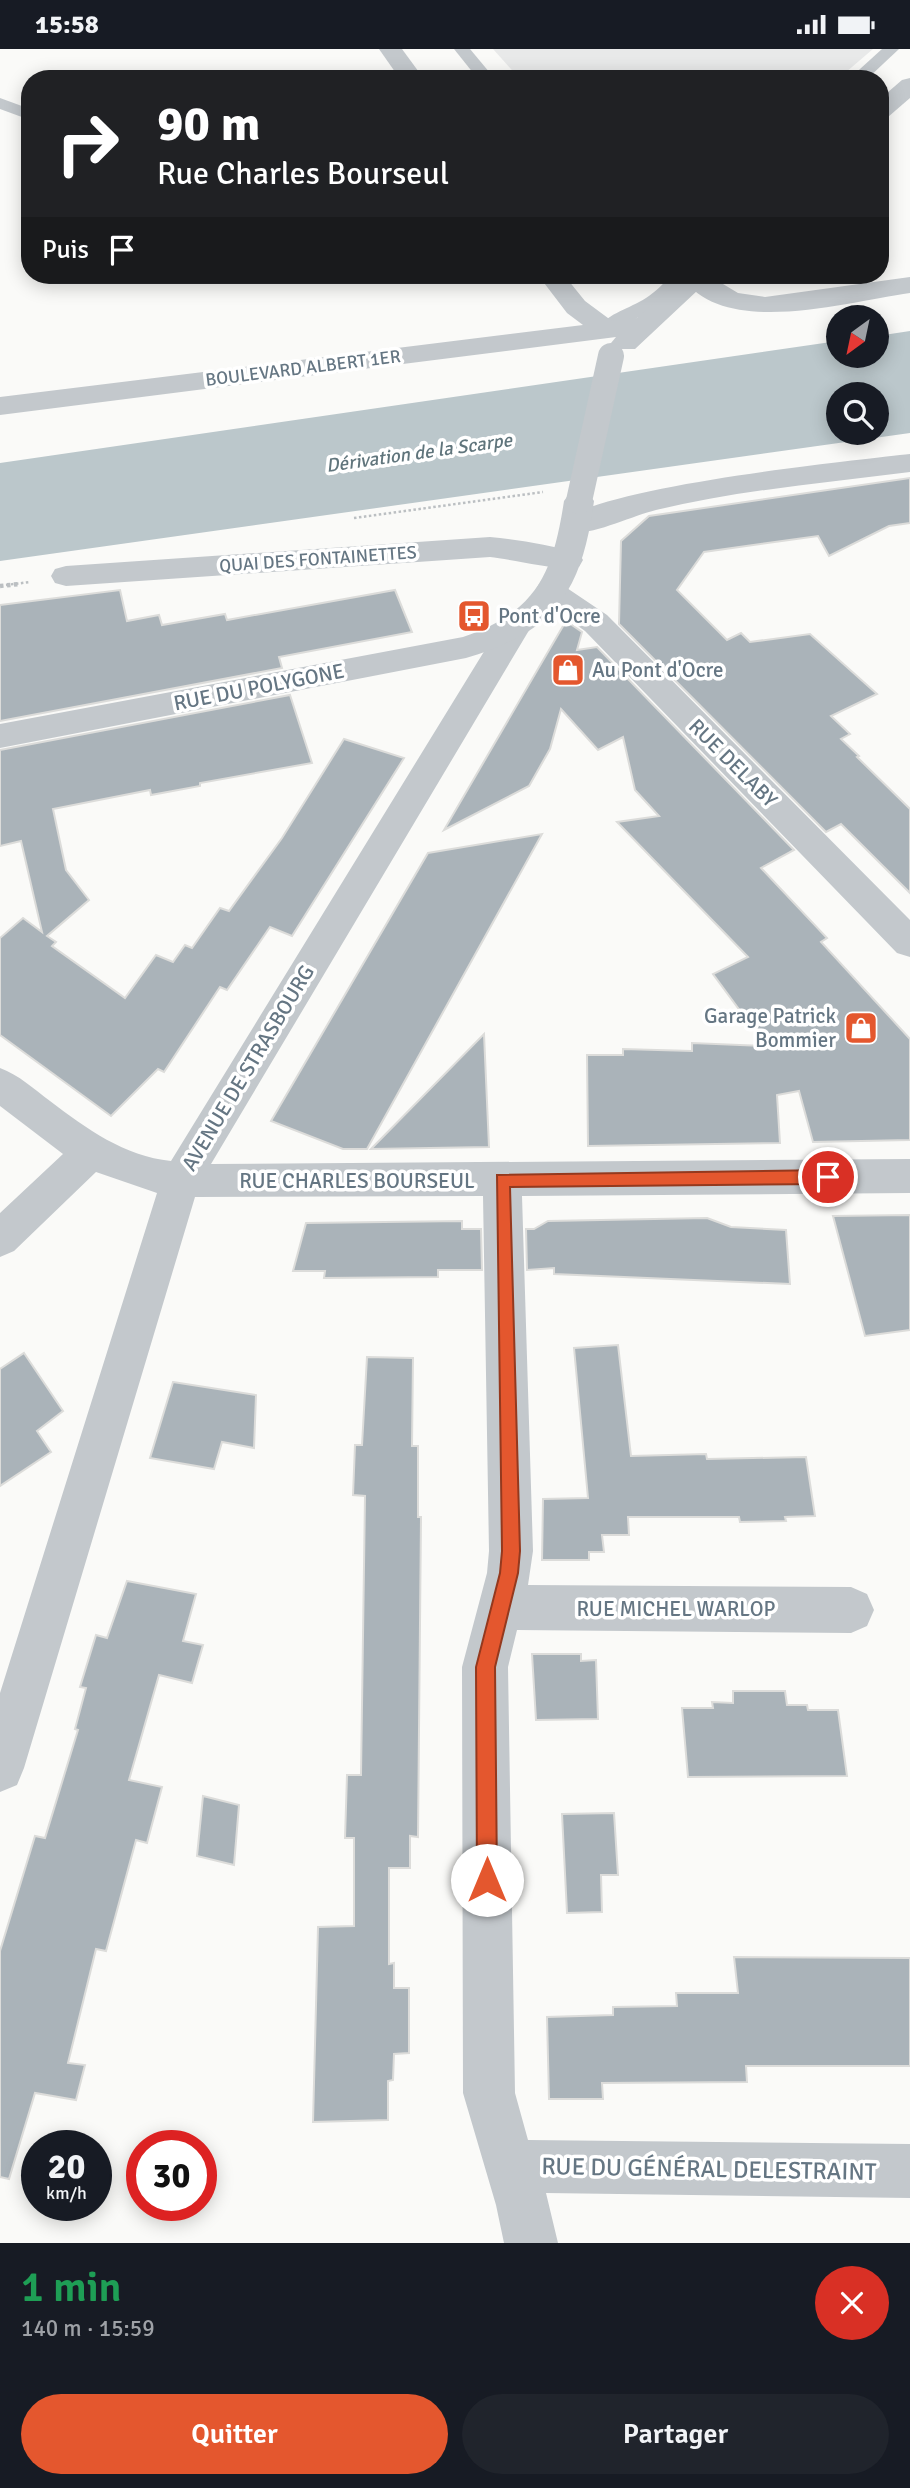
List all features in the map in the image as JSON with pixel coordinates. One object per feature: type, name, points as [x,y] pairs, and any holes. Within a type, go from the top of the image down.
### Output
[{"type":"street","points":[[390,49],[405,70]]},
{"type":"street","points":[[889,104],[910,85]]},
{"type":"street","points":[[558,284],[608,343]]},
{"type":"street","points":[[608,343],[645,325],[685,284]]},
{"type":"street","points":[[705,284],[725,297],[747,304],[771,306],[910,285]]},
{"type":"street","points":[[608,343],[577,513],[614,510],[687,493],[910,463]]},
{"type":"street","name":"BOULEVARD ALBERT 1ER","points":[[0,407],[608,343]]},
{"type":"street","name":"AVENUE DE STRASBOURG","points":[[0,1768],[181,1179],[515,627],[550,591],[568,560],[577,513]]},
{"type":"street","name":"QUAI DES FONTAINETTES","points":[[66,576],[490,547],[530,551],[568,560]]},
{"type":"street","name":"RUE DELABY","points":[[550,591],[596,624],[910,943]]},
{"type":"street","name":"RUE DU POLYGONE","points":[[0,736],[466,647],[498,637],[515,627]]},
{"type":"street","name":"RUE CHARLES BOURSEUL","points":[[0,1084],[92,1151],[116,1165],[142,1173],[181,1179],[910,1177]]},
{"type":"street","points":[[0,1239],[92,1151]]},
{"type":"street","points":[[502,1180],[511,1551],[509,1573],[485,1667],[489,2093],[496,2130],[529,2226],[531,2243]]},
{"type":"street","name":"RUE MICHEL WARLOP","points":[[500,1607],[852,1610]]},
{"type":"street","name":"RUE DU GÉNÉRAL DELESTRAINT","points":[[509,2166],[910,2171]]},
{"type":"lane","points":[[462,49],[480,70]]},
{"type":"lane","points":[[867,70],[891,49]]},
{"type":"lane","points":[[0,95],[21,101]]},
{"type":"lane","points":[[0,103],[21,111]]},
{"type":"lane","points":[[608,343],[621,317],[653,302],[681,284]]},
{"type":"shaded area","points":[[493,49],[873,49],[848,70],[512,70]]},
{"type":"water","name":"Dérivation de la Scarpe","points":[[910,331],[910,433],[889,436],[889,382],[826,382],[826,445],[0,561],[0,463],[826,343],[826,368],[889,368],[889,334]]},
{"type":"building","points":[[910,478],[910,523],[889,526],[829,556],[818,536],[704,552],[677,590],[727,640],[741,633],[750,642],[810,634],[877,694],[831,716],[850,734],[841,739],[910,809],[910,893],[841,824],[826,832],[619,624],[621,541],[649,516]]},
{"type":"building","points":[[120,590],[127,621],[159,615],[162,625],[225,614],[227,620],[395,590],[412,632],[279,657],[282,668],[0,721],[0,605]]},
{"type":"building","points":[[566,621],[582,632],[577,650],[597,647],[794,850],[761,868],[827,938],[821,942],[910,1039],[910,1140],[813,1142],[799,1091],[777,1095],[780,1143],[588,1146],[587,1055],[623,1055],[623,1049],[692,1051],[692,1043],[766,1046],[713,974],[748,957],[617,822],[659,816],[635,790],[623,737],[598,750],[561,709],[550,749],[529,786],[444,830]]},
{"type":"building","points":[[290,695],[312,763],[200,783],[200,786],[151,795],[150,790],[53,809],[66,870],[89,900],[47,936],[56,942],[52,946],[125,998],[156,955],[173,962],[185,945],[192,948],[220,908],[229,911],[282,838],[344,739],[404,758],[292,936],[270,927],[227,990],[220,987],[164,1072],[158,1069],[111,1116],[0,1035],[0,938],[23,918],[42,932],[21,841],[0,846],[0,750]]},
{"type":"building","points":[[542,834],[367,1149],[343,1149],[271,1121],[428,853]]},
{"type":"building","points":[[484,1034],[489,1147],[371,1149]]},
{"type":"building","points":[[910,1215],[910,1330],[865,1336],[833,1216]]},
{"type":"building","points":[[707,1218],[731,1227],[786,1230],[790,1284],[554,1274],[554,1268],[527,1270],[526,1229],[534,1229],[548,1221]]},
{"type":"building","points":[[462,1221],[462,1229],[481,1229],[482,1270],[438,1270],[438,1277],[324,1278],[325,1271],[293,1271],[306,1223]]},
{"type":"building","points":[[618,1345],[631,1456],[706,1454],[707,1459],[806,1457],[815,1516],[785,1517],[786,1521],[740,1522],[739,1517],[628,1517],[629,1535],[602,1535],[604,1552],[589,1552],[589,1560],[542,1560],[543,1499],[588,1498],[574,1348]]},
{"type":"building","points":[[24,1353],[63,1411],[37,1431],[51,1452],[0,1486],[0,1369]]},
{"type":"building","points":[[367,1357],[413,1358],[412,1446],[418,1446],[418,1517],[421,1517],[418,1837],[410,1836],[410,1868],[389,1868],[389,1964],[394,1963],[394,1988],[409,1988],[409,2053],[394,2054],[393,2080],[388,2081],[388,2120],[313,2122],[318,1927],[354,1926],[354,1838],[345,1838],[347,1775],[361,1775],[365,1496],[353,1495],[355,1445],[362,1445]]},
{"type":"building","points":[[173,1382],[256,1395],[254,1448],[222,1442],[214,1469],[150,1458]]},
{"type":"building","points":[[127,1581],[196,1594],[183,1641],[203,1645],[192,1683],[159,1675],[129,1780],[162,1787],[147,1843],[136,1840],[106,1951],[96,1949],[68,2063],[85,2065],[76,2100],[35,2093],[24,2130],[21,2130],[21,2139],[9,2179],[0,2177],[0,1951],[35,1836],[45,1838],[78,1730],[75,1729],[86,1688],[80,1687],[96,1635],[107,1638]]},
{"type":"building","points":[[532,1654],[581,1654],[581,1661],[596,1660],[598,1719],[536,1720]]},
{"type":"building","points":[[733,1691],[785,1691],[787,1705],[807,1705],[808,1710],[838,1710],[847,1776],[688,1777],[682,1708],[713,1708],[712,1702],[733,1703]]},
{"type":"building","points":[[203,1796],[239,1805],[234,1865],[197,1856]]},
{"type":"building","points":[[614,1813],[618,1875],[601,1875],[602,1912],[567,1913],[562,1814]]},
{"type":"building","points":[[734,1957],[910,1958],[910,2066],[746,2066],[747,2082],[602,2083],[603,2099],[549,2099],[547,2017],[613,2015],[613,2007],[677,2006],[676,1993],[738,1993]]},
{"type":"place","name":"Pont d'Ocre","points":[[474,616]]},
{"type":"place","name":"Au Pont d'Ocre","points":[[568,670]]},
{"type":"place","name":"Garage Patrick Bommier","points":[[861,1028]]},
{"type":"route","points":[[487,1880],[485,1667],[509,1573],[511,1551],[502,1180],[828,1177]]}]
